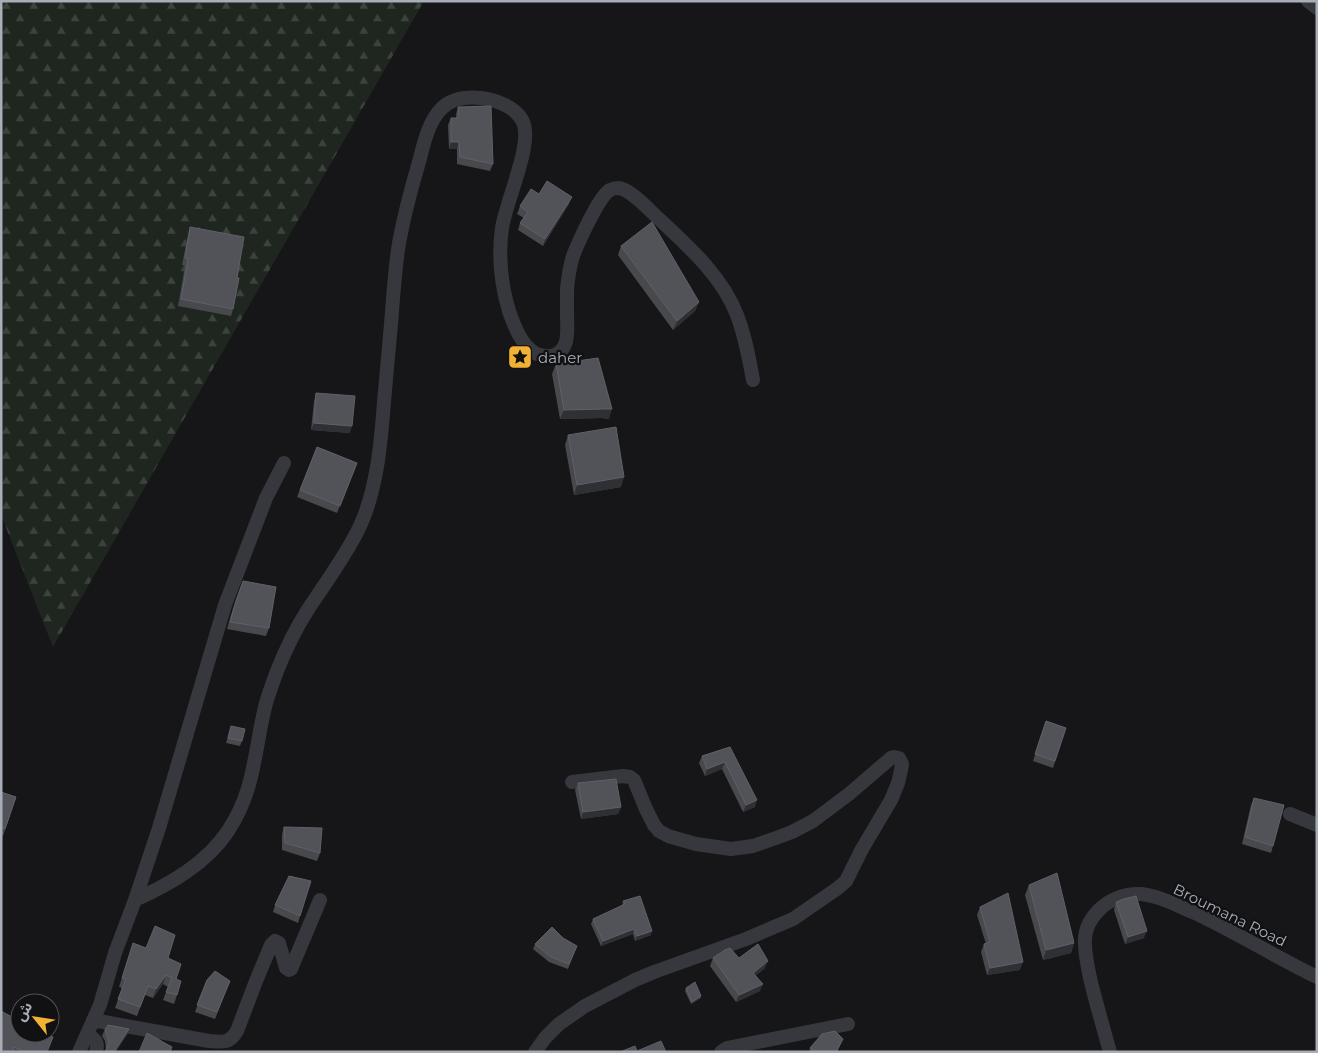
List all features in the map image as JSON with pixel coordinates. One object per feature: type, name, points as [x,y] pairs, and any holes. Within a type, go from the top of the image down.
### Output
[{"type":"street","points":[[1308,1],[1317,8]]},
{"type":"street","points":[[135,900],[176,879],[202,860],[219,844],[230,828],[247,793],[254,769],[266,703],[278,669],[291,639],[345,554],[360,525],[371,496],[381,438],[393,288],[399,242],[411,186],[426,137],[434,119],[451,100],[478,98],[501,103],[509,107],[522,120],[526,134],[502,225],[500,251],[501,282],[516,328],[522,339],[535,353],[554,355],[562,352],[568,329],[567,286],[572,259],[584,230],[601,200],[610,190],[618,188],[631,194],[685,243],[707,267],[725,292],[737,313],[749,359],[752,380]]},
{"type":"street","points":[[78,1052],[106,986],[159,828],[225,605],[266,498],[284,463]]},
{"type":"street","points":[[535,1052],[545,1038],[559,1024],[585,1006],[648,975],[746,939],[793,919],[838,888],[846,881],[890,800],[898,783],[902,764],[899,758],[894,756],[838,803],[813,821],[792,832],[754,846],[731,849],[696,844],[680,840],[659,831],[646,809],[634,780],[630,777],[623,776],[572,782]]},
{"type":"street","points":[[1290,814],[1317,825]]},
{"type":"street","name":"Broumana Road","points":[[1110,1052],[1094,996],[1084,943],[1087,928],[1093,916],[1107,902],[1117,898],[1140,894],[1161,898],[1223,926],[1317,977]]},
{"type":"street","points":[[93,1020],[209,1041],[225,1042],[230,1040],[237,1031],[271,945],[275,941],[279,943],[286,968],[292,969],[320,900]]},
{"type":"street","points":[[721,1052],[727,1048],[848,1024]]},
{"type":"street","points":[[87,1034],[96,1040],[98,1045],[96,1052]]},
{"type":"green space","points":[[1,1],[424,1],[53,647],[1,515]]},
{"type":"building","points":[[491,106],[493,164],[460,157],[459,142],[451,142],[451,118],[459,118],[458,107]]},
{"type":"building","points":[[547,181],[572,197],[545,239],[520,223],[528,212],[520,206],[531,189],[539,194]]},
{"type":"building","points":[[652,222],[699,302],[677,321],[621,246]]},
{"type":"building","points":[[190,227],[244,237],[233,309],[181,299],[188,259],[185,258]]},
{"type":"building","points":[[598,358],[612,409],[564,410],[556,364]]},
{"type":"building","points":[[316,393],[355,396],[352,426],[314,423]]},
{"type":"building","points":[[616,427],[624,477],[577,485],[568,435]]},
{"type":"building","points":[[317,447],[357,463],[340,506],[300,490]]},
{"type":"building","points":[[243,581],[276,587],[269,628],[230,622]]},
{"type":"building","points":[[1046,721],[1066,728],[1055,761],[1035,754]]},
{"type":"building","points":[[231,726],[245,729],[242,741],[228,738]]},
{"type":"building","points":[[730,747],[757,800],[746,805],[725,762],[707,769],[702,756]]},
{"type":"building","points":[[616,779],[621,807],[583,812],[578,783]]},
{"type":"building","points":[[1,792],[16,797],[5,829],[1,827]]},
{"type":"building","points":[[1254,798],[1284,805],[1273,846],[1245,837]]},
{"type":"building","points":[[284,827],[322,828],[320,853],[285,843]]},
{"type":"building","points":[[1057,873],[1074,943],[1046,950],[1029,885]]},
{"type":"building","points":[[289,876],[311,881],[300,916],[275,905]]},
{"type":"building","points":[[1008,893],[1023,962],[990,968],[984,944],[990,942],[980,907]]},
{"type":"building","points":[[640,896],[652,931],[637,936],[634,929],[603,941],[593,919],[625,904],[623,901]]},
{"type":"building","points":[[1136,896],[1147,931],[1128,937],[1116,902]]},
{"type":"building","points":[[155,926],[175,935],[168,958],[181,964],[176,979],[181,981],[177,995],[166,992],[172,978],[166,975],[156,989],[148,986],[140,1007],[118,999],[126,979],[122,978],[133,943],[146,948]]},
{"type":"building","points":[[552,927],[563,938],[577,946],[569,964],[551,957],[535,944]]},
{"type":"building","points":[[758,944],[768,961],[753,973],[763,984],[739,995],[713,958],[730,948],[739,958]]},
{"type":"building","points":[[215,971],[230,981],[217,1012],[197,1005],[207,980]]},
{"type":"building","points":[[695,982],[701,996],[692,1002],[686,988]]},
{"type":"building","points":[[1,1011],[10,1016],[10,1043],[51,1043],[47,1052],[25,1052],[14,1047],[12,1052],[1,1052]]},
{"type":"building","points":[[108,1025],[129,1029],[114,1052],[105,1052],[109,1042],[105,1029]]},
{"type":"building","points":[[835,1031],[843,1039],[836,1052],[816,1052],[810,1048],[822,1034]]},
{"type":"building","points":[[147,1033],[172,1047],[170,1052],[139,1052]]},
{"type":"building","points":[[661,1041],[666,1052],[620,1052],[635,1046],[637,1051]]},
{"type":"place","name":"daher","points":[[520,357]]}]
